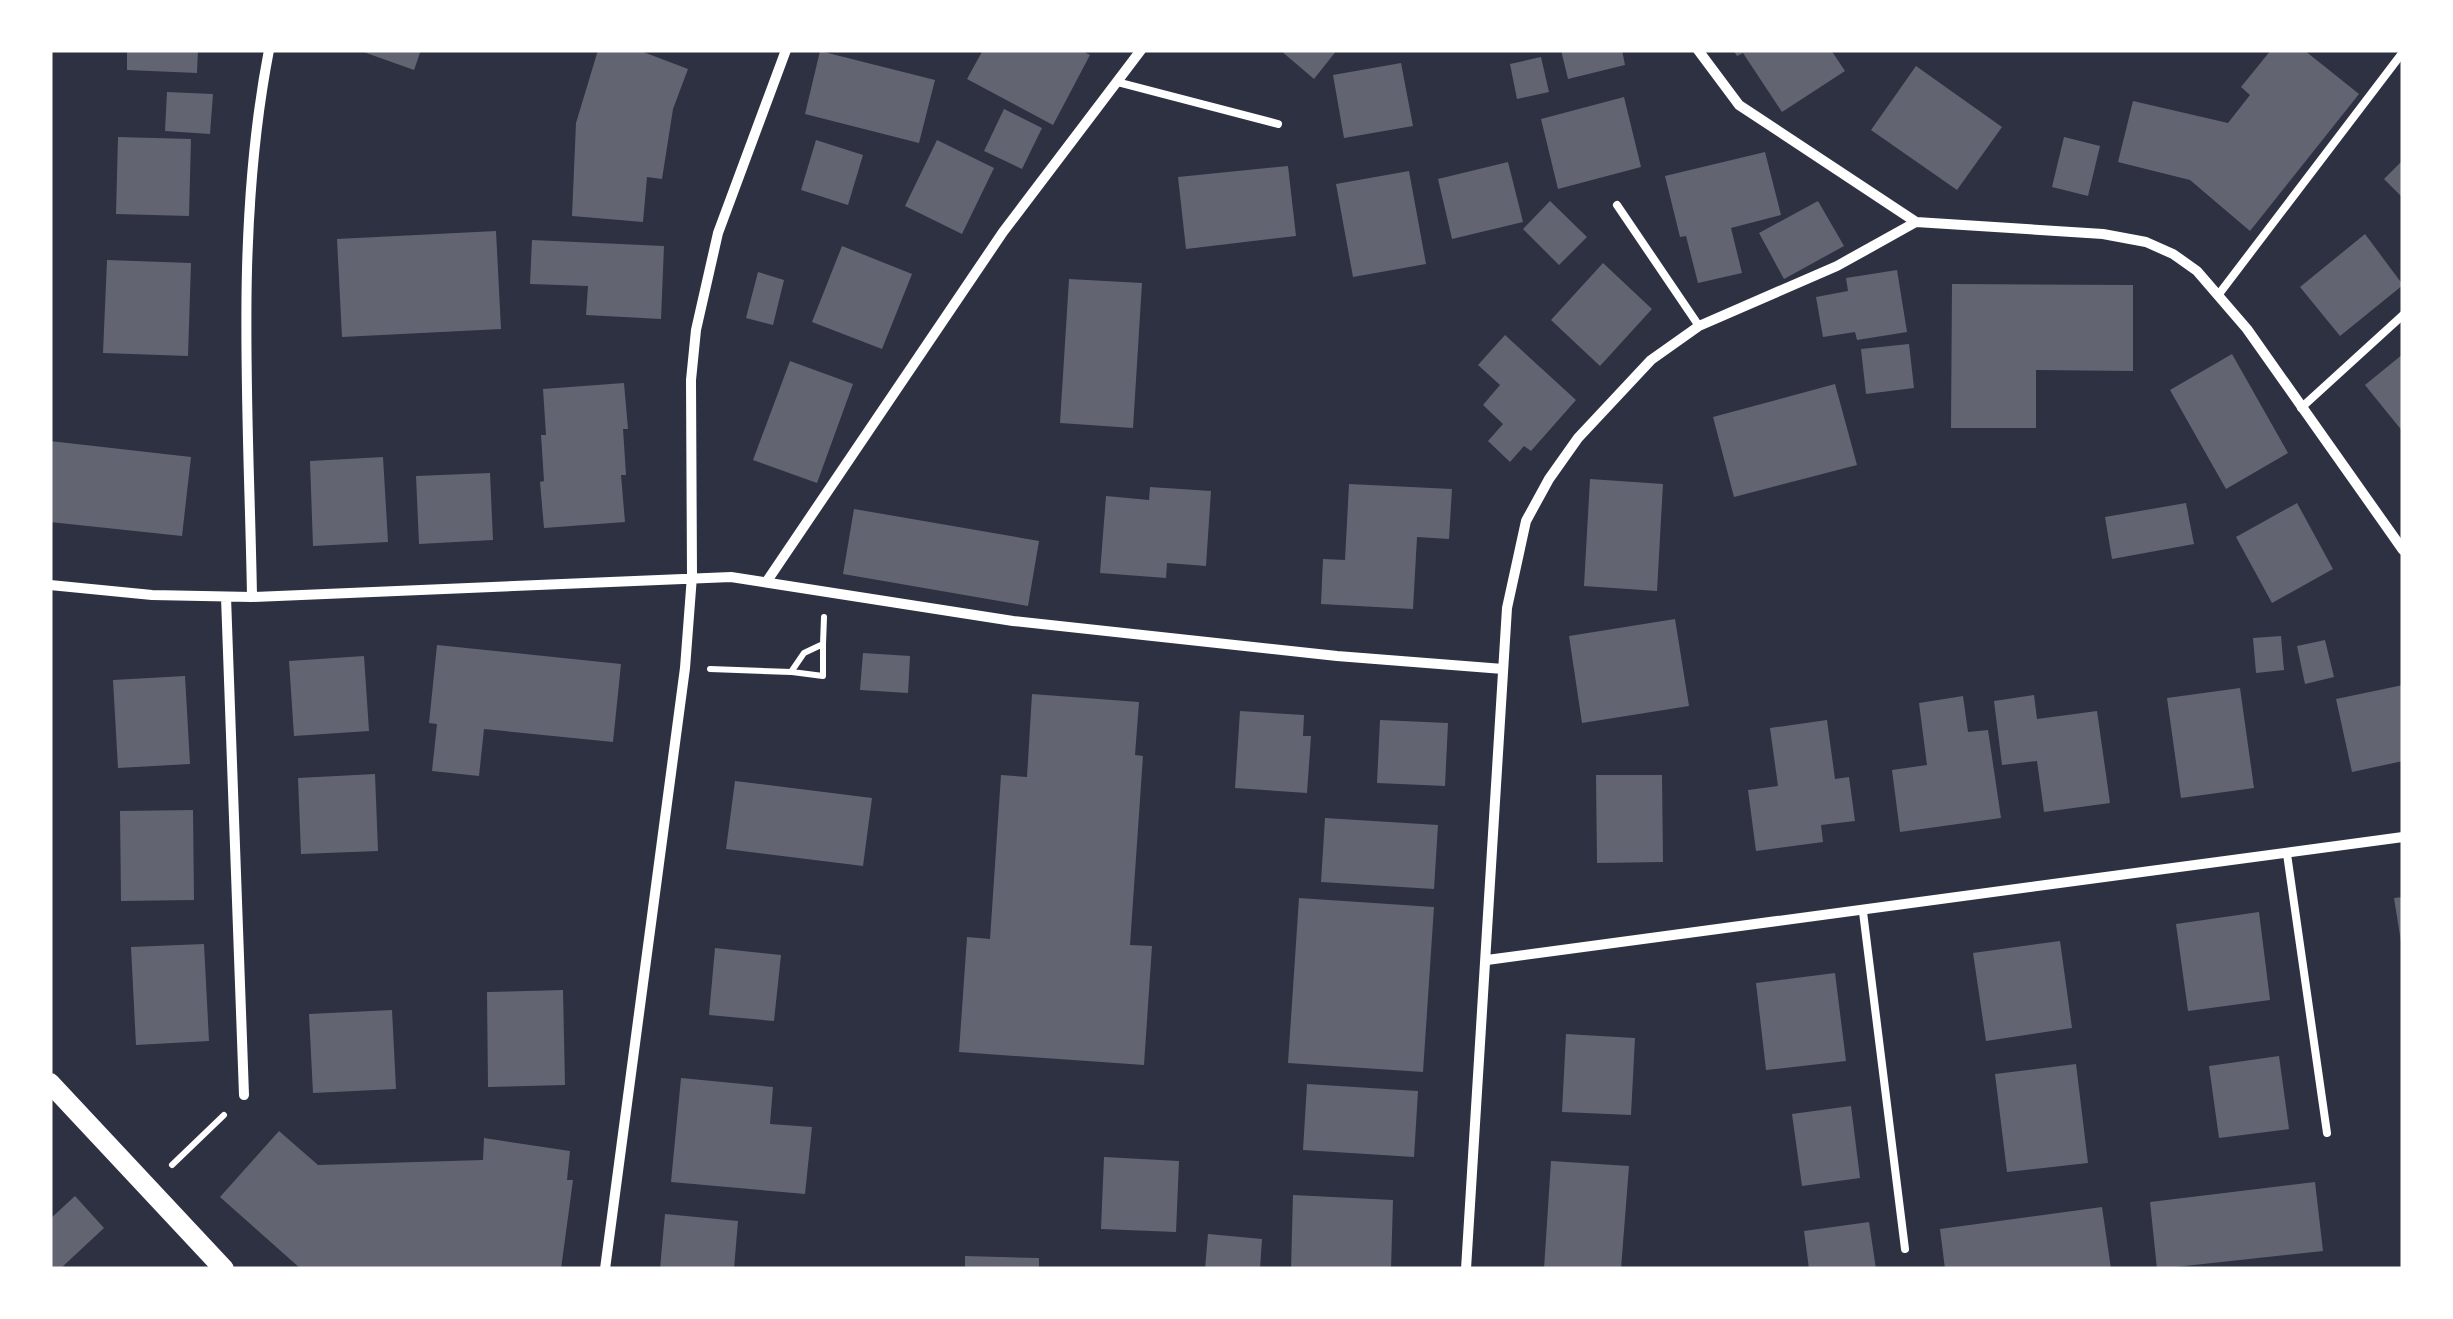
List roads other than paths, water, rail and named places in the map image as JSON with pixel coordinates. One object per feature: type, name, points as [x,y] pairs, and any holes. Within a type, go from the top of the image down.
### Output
[{"type":"main road","points":[[50,1083],[224,1269]]},
{"type":"street","points":[[252,598],[248,220],[252,151],[269,50]]},
{"type":"street","points":[[605,1269],[684,668],[692,576],[692,380],[702,299],[718,233],[786,50]]},
{"type":"street","points":[[767,581],[1003,232],[1141,50]]},
{"type":"street","points":[[1698,50],[1739,105],[1916,222],[2146,242],[2185,262],[2219,294],[2403,550]]},
{"type":"street","points":[[1466,1269],[1504,669],[1514,560],[1526,520],[1549,479],[1616,394],[1652,360],[1699,326],[1785,289],[1916,222]]},
{"type":"street","points":[[50,585],[252,598],[692,576],[767,581],[1125,634],[1504,669]]},
{"type":"street","points":[[226,598],[244,1095]]},
{"type":"street","points":[[1487,960],[2403,837]]},
{"type":"lane","points":[[2219,294],[2403,52]]},
{"type":"lane","points":[[1117,82],[1278,124]]},
{"type":"lane","points":[[1616,205],[1699,326]]},
{"type":"lane","points":[[2301,408],[2403,316]]},
{"type":"lane","points":[[2287,854],[2327,1133]]},
{"type":"lane","points":[[1863,912],[1905,1249]]}]
